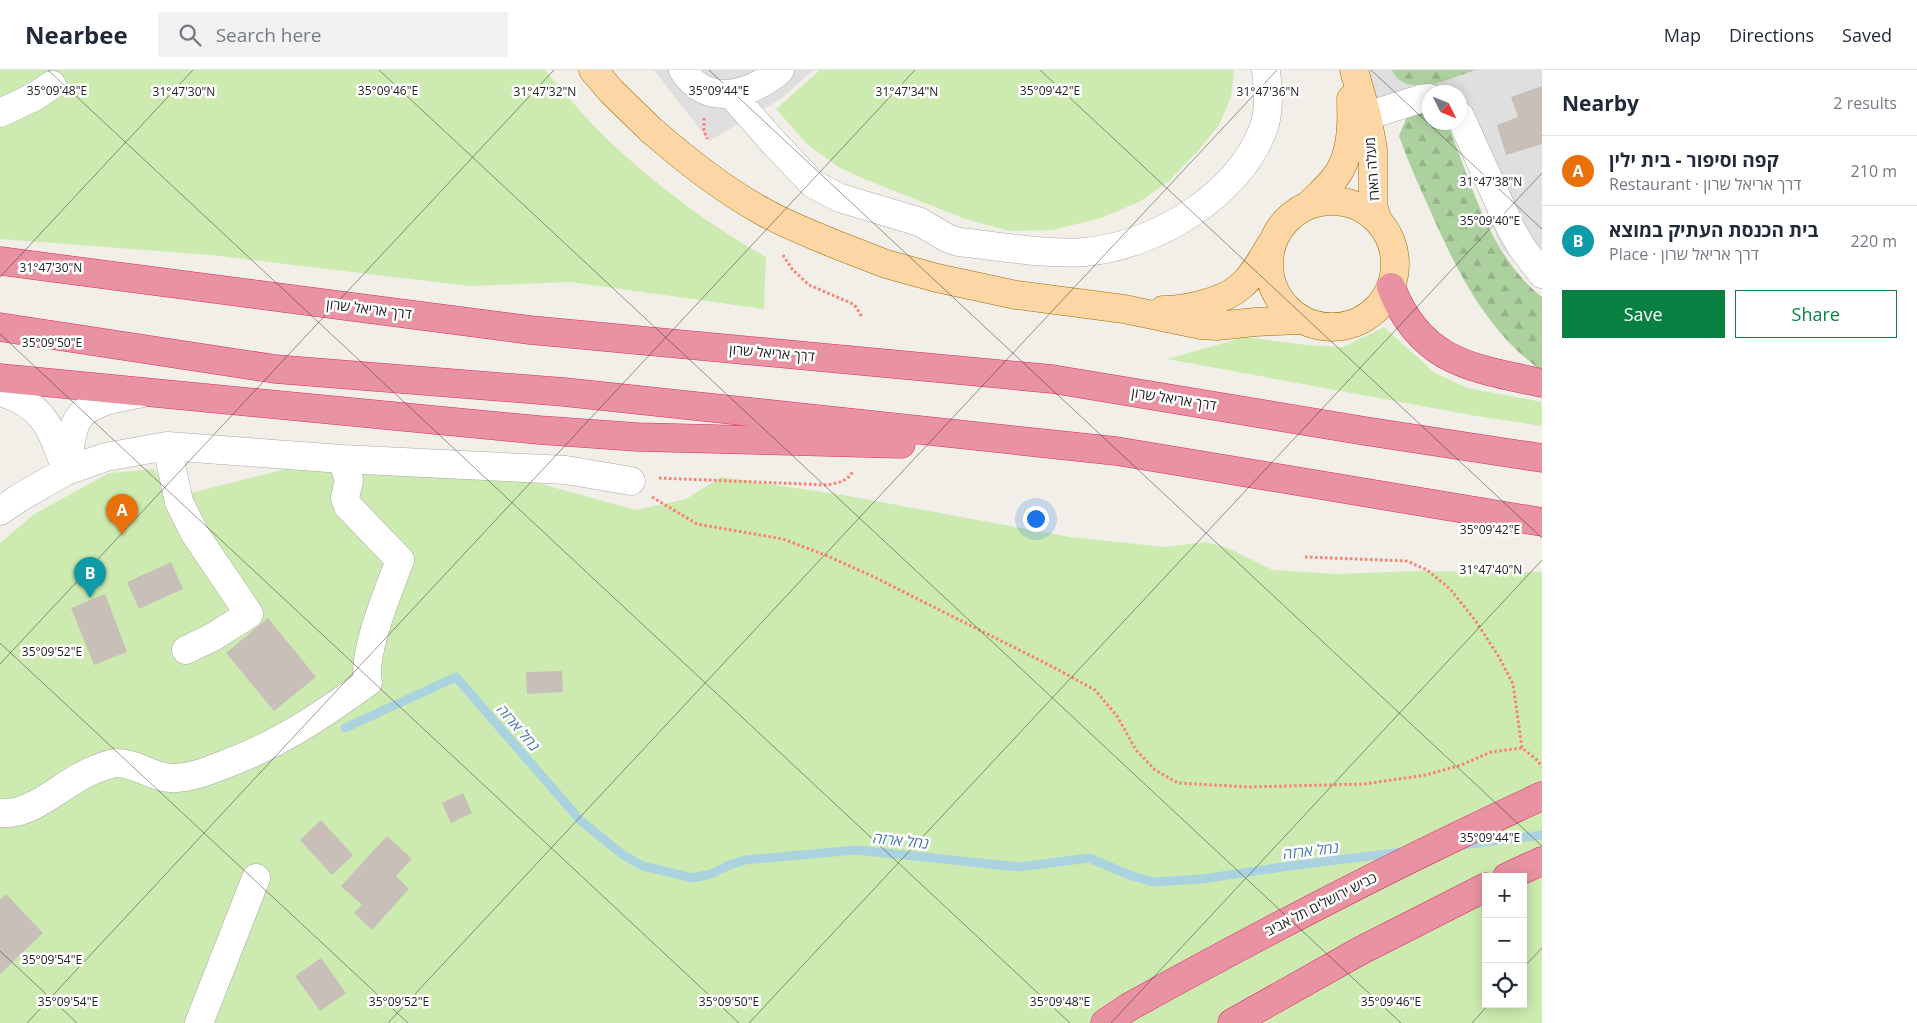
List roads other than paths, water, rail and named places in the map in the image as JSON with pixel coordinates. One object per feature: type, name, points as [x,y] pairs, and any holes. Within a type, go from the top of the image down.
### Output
[{"type":"highway","name":"דרך אריאל שרון","points":[[0,261],[530,330],[1052,379],[1365,431],[1542,458]]},
{"type":"highway","points":[[1391,287],[1406,320],[1418,334],[1436,349],[1456,361],[1482,370],[1542,383]]},
{"type":"highway","points":[[0,328],[275,369],[564,392],[1122,452],[1542,522]]},
{"type":"highway","points":[[0,378],[529,429],[637,437],[1122,452]]},
{"type":"highway","name":"כביש ירושלים תל אביב","points":[[1105,1023],[1129,1007],[1292,918],[1458,835],[1542,796]]},
{"type":"highway","points":[[1516,873],[1542,861]]},
{"type":"highway","points":[[1232,1023],[1360,951],[1482,889]]},
{"type":"main road","points":[[593,70],[612,92],[651,130],[715,181],[762,211],[832,243],[886,264],[937,278],[1016,295],[1124,309],[1200,325],[1217,326],[1301,320]]},
{"type":"main road","name":"מעלה הארז","points":[[1309,204],[1335,178],[1346,157],[1351,136],[1352,118],[1349,70]]},
{"type":"main road","name":"מעלה הארז","points":[[1354,70],[1367,116],[1374,160],[1373,204],[1378,222]]},
{"type":"main road","points":[[1124,309],[1166,310],[1204,304],[1223,297],[1241,286],[1257,267],[1280,227],[1293,213],[1309,204],[1325,201],[1356,205],[1370,213],[1378,222],[1390,238],[1394,253],[1395,269],[1391,287],[1382,303],[1373,312],[1353,324],[1336,328],[1318,326],[1301,320],[1287,310],[1276,296],[1270,279],[1268,261],[1272,243]]},
{"type":"street","points":[[683,70],[695,83],[708,91],[730,94],[743,92],[773,76]]},
{"type":"street","points":[[730,94],[813,184],[840,198],[920,222],[947,238],[960,242],[1060,252],[1083,252],[1106,249],[1158,231],[1193,212],[1215,195],[1251,154],[1264,127],[1268,100],[1266,70]]},
{"type":"street","points":[[0,113],[34,97],[52,85]]},
{"type":"street","points":[[1367,116],[1422,99]]},
{"type":"street","points":[[1466,130],[1512,229],[1522,248],[1542,274]]},
{"type":"street","points":[[0,392],[28,403],[42,416],[54,434],[66,471]]},
{"type":"street","points":[[66,471],[75,425],[81,414],[97,404],[146,392]]},
{"type":"street","points":[[167,446],[179,502],[195,534],[249,614],[214,637],[186,650]]},
{"type":"street","points":[[0,511],[66,471],[106,457],[167,446],[566,470],[631,481]]},
{"type":"street","points":[[0,812],[10,814],[27,808],[96,769],[116,763],[130,765],[161,777],[174,779],[196,775],[258,751],[327,712],[368,682],[366,671],[368,658],[378,620],[400,560],[348,506],[345,498],[350,480],[342,458]]},
{"type":"street","points":[[199,1023],[256,878]]},
{"type":"waterway","name":"נחל ארזה","points":[[345,728],[456,677],[580,820],[623,855],[643,866],[693,878],[711,874],[745,860],[856,850],[1019,867],[1089,858],[1132,876],[1154,882],[1202,879],[1403,852]]},
{"type":"waterway","name":"נחל ארזה","points":[[1463,845],[1542,835]]},
{"type":"place","name":"קפה וסיפור - בית ילין","points":[[122,535]]},
{"type":"place","name":"בית הכנסת העתיק במוצא","points":[[90,598]]}]
